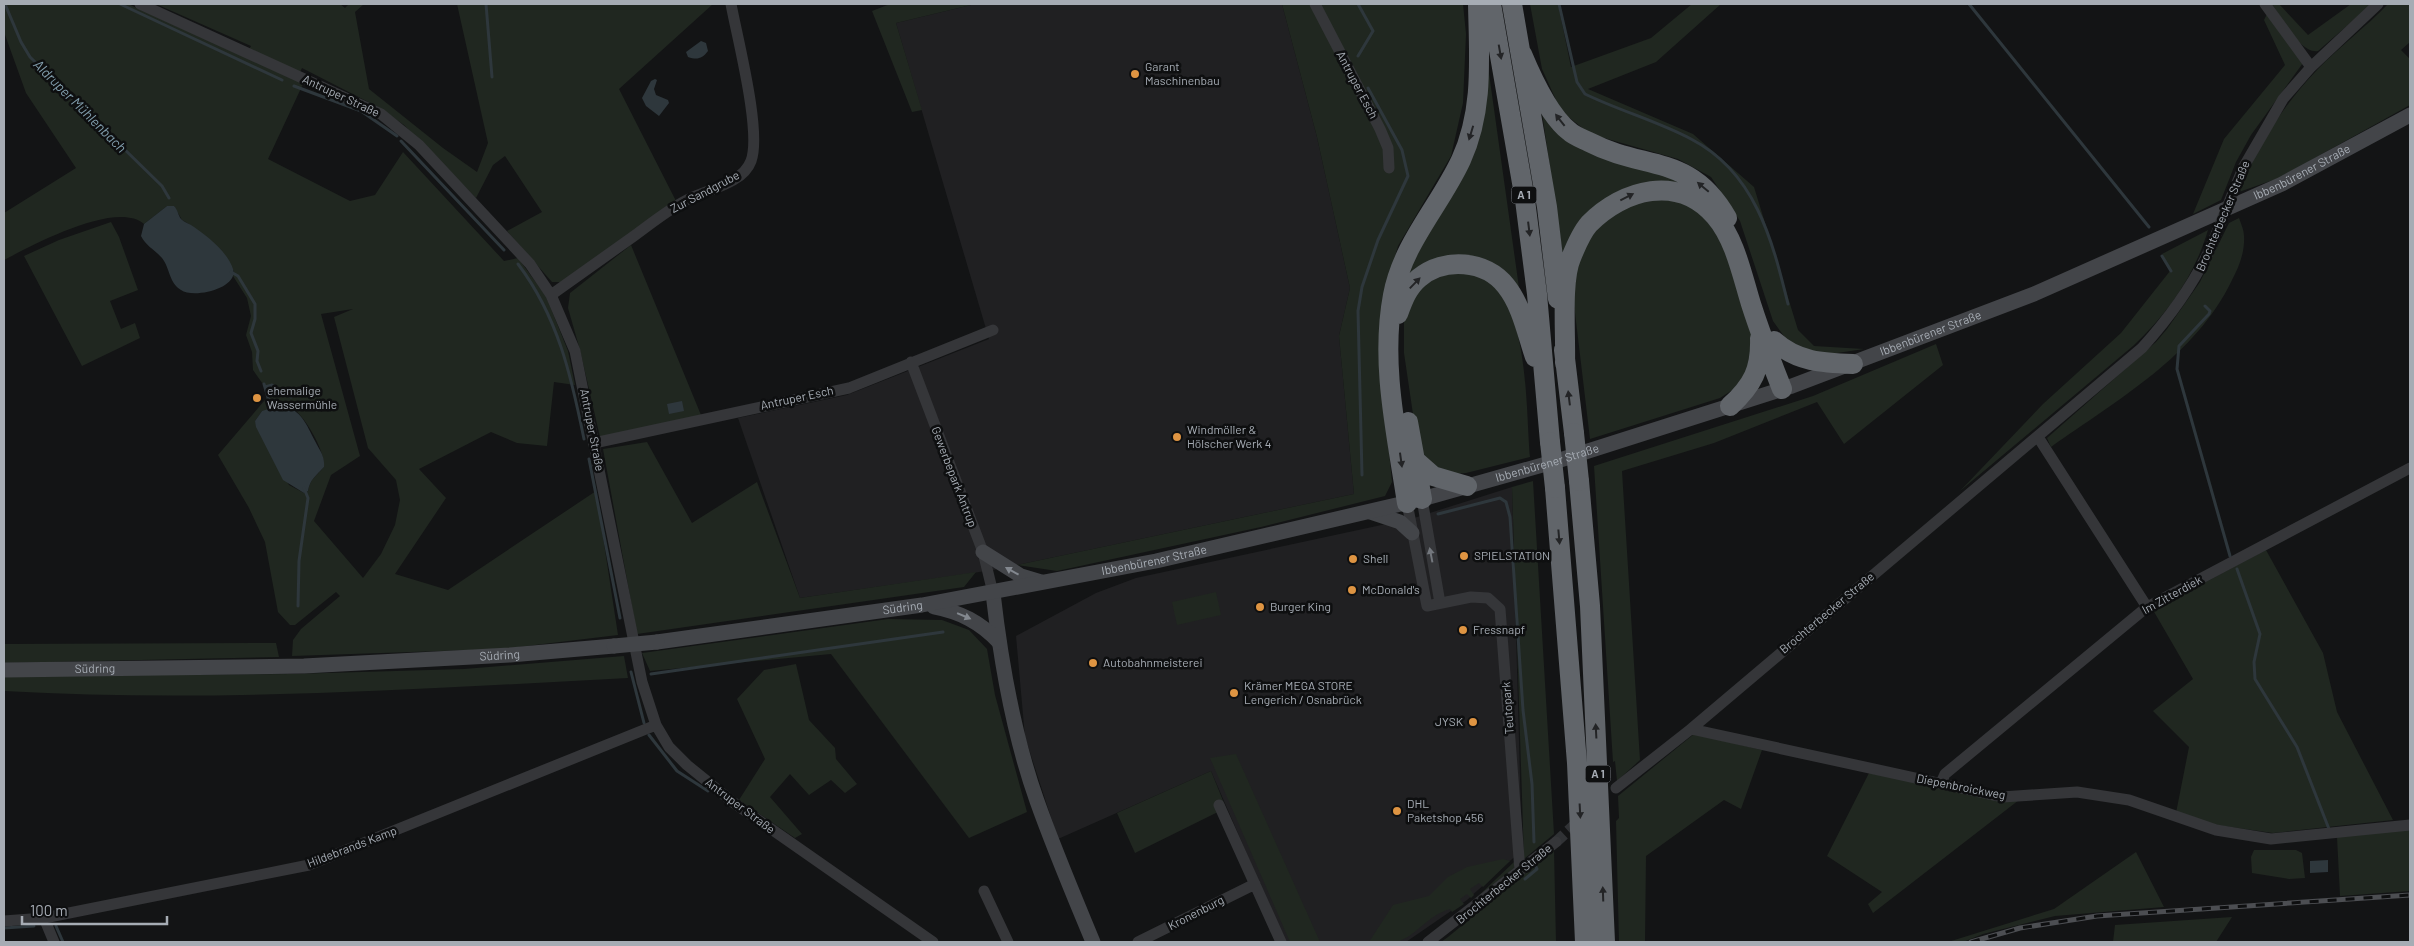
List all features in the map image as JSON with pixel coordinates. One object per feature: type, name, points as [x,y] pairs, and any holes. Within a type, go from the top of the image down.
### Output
[{"type":"highway","points":[[1414,501],[1388,363],[1390,312],[1399,272],[1411,243],[1460,162],[1474,126],[1480,85],[1478,4]]},
{"type":"highway","name":"A 1","points":[[1491,4],[1525,200],[1538,294],[1575,743],[1585,942]]},
{"type":"highway","name":"A 1","points":[[1512,4],[1547,207],[1579,480],[1590,606],[1605,942]]},
{"type":"highway","points":[[1522,54],[1543,98],[1569,131],[1599,147],[1681,171],[1706,188],[1731,225],[1767,336],[1748,390],[1730,406]]},
{"type":"highway","points":[[1565,363],[1565,300],[1570,259],[1588,226],[1610,206],[1633,194],[1665,189],[1693,199],[1715,216],[1730,240],[1787,388]]},
{"type":"highway","points":[[1414,501],[1416,461],[1400,384],[1396,334],[1398,313],[1410,287],[1428,272],[1448,265],[1471,265],[1484,269],[1506,285],[1521,314],[1546,387]]},
{"type":"highway","points":[[1767,336],[1785,351],[1814,362],[1853,364]]},
{"type":"highway","points":[[1416,461],[1433,476],[1467,486]]},
{"type":"main road","name":"Ibbenbürener Straße","points":[[994,593],[1156,561],[1414,501],[1560,460],[1787,388],[2034,294],[2282,184],[2410,115]]},
{"type":"main road","points":[[1369,512],[1400,522],[1412,533]]},
{"type":"main road","points":[[983,552],[1021,576],[1045,583]]},
{"type":"main road","points":[[994,593],[999,642],[1016,729],[1036,800],[1093,942]]},
{"type":"main road","name":"Südring","points":[[4,670],[304,666],[510,655],[656,642],[922,605],[994,593]]},
{"type":"main road","points":[[922,605],[952,610],[972,619],[999,642]]},
{"type":"street","name":"Antruper Straße","points":[[140,4],[275,67],[363,104],[399,127],[516,247],[551,296],[575,352],[642,682],[656,725],[669,747],[687,765],[734,803],[933,942]]},
{"type":"street","name":"Zur Sandgrube","points":[[551,296],[662,216],[689,199],[733,180],[745,172],[751,161],[754,144],[753,120],[731,4]]},
{"type":"street","name":"Antruper Esch","points":[[1315,4],[1380,128],[1388,148],[1389,168]]},
{"type":"street","points":[[2265,4],[2311,67]]},
{"type":"street","name":"Brochterbecker Straße","points":[[1616,788],[1691,729],[2142,348],[2172,315],[2195,282],[2243,168],[2283,99],[2311,67],[2378,4]]},
{"type":"street","name":"Antruper Esch","points":[[594,443],[849,388],[993,330]]},
{"type":"street","name":"Gewerbepark Antrup","points":[[911,362],[940,444],[983,552],[994,593]]},
{"type":"street","points":[[2038,437],[2147,607]]},
{"type":"street","name":"Im Zitterdiek","points":[[1940,783],[1945,774],[2147,607],[2410,468]]},
{"type":"street","name":"Teutopark","points":[[1414,501],[1412,533],[1427,606],[1472,596],[1488,598],[1500,609],[1520,871]]},
{"type":"street","points":[[1414,501],[1440,603]]},
{"type":"street","name":"Hildebrands Kamp","points":[[4,921],[44,918],[309,864],[656,725]]},
{"type":"street","name":"Diepenbroickweg","points":[[1691,729],[2002,797],[2077,792],[2129,800],[2216,830],[2271,839],[2410,825]]},
{"type":"street","points":[[1219,806],[1281,942]]},
{"type":"street","name":"Brochterbecker Straße","points":[[1428,942],[1556,842]]},
{"type":"street","name":"Kronenburg","points":[[1138,942],[1255,884]]},
{"type":"street","points":[[984,891],[1008,942]]},
{"type":"street","points":[[44,918],[54,942]]},
{"type":"shaded area","points":[[4,4],[128,4],[245,57],[251,46],[156,4],[340,4],[345,8],[349,4],[364,4],[355,12],[369,89],[443,148],[477,172],[488,143],[457,4],[713,4],[619,89],[676,201],[563,282],[552,282],[507,231],[542,212],[505,156],[493,165],[476,198],[404,125],[378,107],[302,68],[296,80],[303,84],[268,159],[350,201],[375,195],[403,152],[504,261],[518,258],[546,296],[568,351],[575,385],[554,382],[547,446],[517,443],[491,432],[419,469],[446,498],[395,574],[448,590],[596,491],[618,635],[501,649],[292,656],[293,640],[301,629],[340,596],[336,592],[295,625],[290,625],[278,612],[265,542],[249,508],[218,455],[270,394],[253,370],[252,352],[246,335],[251,316],[247,298],[233,276],[234,271],[189,224],[182,220],[174,206],[167,206],[144,224],[131,218],[114,217],[74,227],[4,260],[4,213],[76,168],[26,93],[4,32]],"holes":[[[353,309],[334,317],[368,448],[396,480],[400,500],[395,525],[381,554],[363,578],[314,521],[331,475],[360,456],[321,314]],[[294,409],[314,436],[324,460],[324,467],[312,481],[308,491],[304,493],[289,485],[274,461],[255,421],[262,411]]]},
{"type":"shaded area","points":[[890,4],[975,4],[896,23],[922,110],[912,112],[872,11]]},
{"type":"shaded area","points":[[975,4],[1282,4],[1317,137],[1350,288],[1339,336],[1354,494],[993,570],[800,598],[738,418],[847,395],[989,339],[896,23]]},
{"type":"shaded area","points":[[1282,4],[1463,4],[1466,34],[1463,103],[1451,156],[1398,246],[1386,288],[1379,351],[1392,482],[1385,496],[1261,527],[1057,571],[1017,565],[1354,494],[1339,336],[1350,288],[1317,137]]},
{"type":"shaded area","points":[[1530,4],[1558,4],[1571,67],[1651,38],[1692,4],[1721,4],[1656,62],[1588,89],[1693,134],[1754,187],[1798,330],[1814,346],[1864,349],[1824,355],[1789,343],[1773,321],[1740,221],[1711,177],[1678,159],[1590,134],[1561,111],[1542,69]]},
{"type":"shaded area","points":[[2272,4],[2279,4],[2308,35],[2351,4],[2372,4],[2318,51],[2304,47],[2298,41]]},
{"type":"shaded area","points":[[2388,4],[2410,4],[2410,42],[2401,50],[2410,59],[2410,105],[2279,178],[2239,192],[2254,158],[2272,126],[2294,97],[2326,61]]},
{"type":"shaded area","points":[[2267,14],[2303,63],[2251,135],[2236,162],[2221,200],[2193,214],[2224,139],[2285,65],[2264,20]]},
{"type":"shaded area","points":[[701,41],[706,43],[708,51],[704,56],[699,58],[688,57],[686,52]]},
{"type":"shaded area","points":[[1487,59],[1521,302],[1473,263],[1396,296],[1455,180]]},
{"type":"shaded area","points":[[657,80],[654,89],[656,95],[668,100],[669,103],[659,116],[646,106],[642,98],[651,81]]},
{"type":"shaded area","points":[[1541,106],[1553,120],[1659,167],[1712,208],[1630,191],[1564,263]]},
{"type":"shaded area","points":[[1668,198],[1696,209],[1719,235],[1749,320],[1753,343],[1747,374],[1734,389],[1720,398],[1590,439],[1573,296],[1575,270],[1587,239],[1623,206]]},
{"type":"shaded area","points":[[167,206],[174,206],[183,221],[203,233],[226,256],[233,269],[233,276],[229,282],[214,290],[195,293],[181,290],[177,287],[162,258],[141,236],[144,224]]},
{"type":"shaded area","points":[[2239,218],[2244,232],[2244,242],[2239,265],[2217,307],[2198,332],[2176,354],[2128,394],[2051,447],[2047,438],[2156,342],[2167,329],[2200,282],[2229,223]]},
{"type":"shaded area","points":[[111,222],[119,237],[138,290],[110,301],[121,329],[135,323],[140,338],[82,366],[24,256],[59,240]]},
{"type":"shaded area","points":[[2208,230],[2187,279],[2158,321],[2133,346],[1960,491],[2043,404],[2121,333],[2170,271],[2162,254]]},
{"type":"shaded area","points":[[631,245],[701,415],[600,437],[580,350],[568,308],[570,293]]},
{"type":"shaded area","points":[[1467,272],[1491,283],[1503,297],[1513,317],[1523,365],[1530,457],[1455,474],[1434,470],[1421,452],[1414,421],[1404,353],[1404,323],[1406,313],[1419,288],[1439,275]]},
{"type":"shaded area","points":[[1936,344],[1943,365],[1844,444],[1817,402],[1714,443],[1622,471],[1640,760],[1617,781],[1615,761],[1613,762],[1594,466],[1813,396]]},
{"type":"shaded area","points":[[682,401],[684,411],[669,414],[667,404]]},
{"type":"shaded area","points":[[281,405],[299,414],[323,457],[324,467],[312,481],[308,491],[304,493],[283,480],[256,427],[255,421],[262,411]]},
{"type":"shaded area","points":[[647,442],[692,523],[757,482],[800,598],[976,572],[964,587],[637,634],[603,449]]},
{"type":"shaded area","points":[[1533,481],[1554,834],[1524,859],[1512,487]]},
{"type":"shaded area","points":[[1512,487],[1522,850],[1467,900],[1406,942],[1285,942],[1211,771],[1058,839],[1025,737],[1016,636],[1096,593],[1136,578],[1414,518]]},
{"type":"shaded area","points":[[2266,550],[2323,653],[2337,712],[2393,820],[2273,833],[2217,825],[2176,813],[2189,747],[2153,711],[2193,679],[2153,610]]},
{"type":"shaded area","points":[[1216,592],[1221,615],[1177,625],[1172,602]]},
{"type":"shaded area","points":[[888,619],[942,620],[969,630],[987,649],[995,695],[1027,812],[969,838],[831,654],[650,671],[642,653]]},
{"type":"shaded area","points":[[276,643],[279,657],[4,663],[4,644]]},
{"type":"shaded area","points":[[624,656],[628,678],[394,690],[238,695],[160,696],[4,691],[4,676],[292,674],[464,669]]},
{"type":"shaded area","points":[[796,664],[809,720],[835,748],[836,759],[857,784],[845,793],[831,780],[809,795],[790,774],[770,797],[802,834],[795,838],[739,800],[765,759],[737,699],[764,670]]},
{"type":"shaded area","points":[[1694,734],[1762,750],[1741,809],[1724,800],[1646,856],[1645,942],[1619,942],[1616,821],[1619,818],[1618,796]]},
{"type":"shaded area","points":[[1236,754],[1320,942],[1290,942],[1210,758]]},
{"type":"shaded area","points":[[1211,771],[1226,808],[1135,853],[1117,813]]},
{"type":"shaded area","points":[[1869,773],[2019,800],[1873,913],[1868,904],[1882,892],[1827,856]]},
{"type":"shaded area","points":[[2410,829],[2410,891],[2340,896],[2337,837]]},
{"type":"shaded area","points":[[1554,850],[1556,942],[1441,942],[1448,937]]},
{"type":"shaded area","points":[[2254,850],[2296,850],[2302,853],[2305,878],[2289,879],[2252,873],[2251,857]]},
{"type":"shaded area","points":[[2136,852],[2164,907],[2055,916],[1983,934],[1963,942],[1948,942],[2054,909]]},
{"type":"shaded area","points":[[1503,859],[1510,861],[1483,887],[1479,883],[1470,889],[1474,895],[1471,898],[1467,894],[1460,899],[1464,904],[1452,912],[1450,909],[1442,912],[1397,942],[1369,942],[1393,905],[1429,896],[1448,877],[1467,867]]},
{"type":"shaded area","points":[[2328,860],[2328,872],[2310,873],[2310,861]]},
{"type":"shaded area","points":[[1514,862],[1514,868],[1475,899]]},
{"type":"shaded area","points":[[2232,917],[2216,942],[2113,942],[2115,925]]},
{"type":"waterway","name":"Aldruper Mühlenbach","points":[[5,4],[21,42],[30,57],[162,186],[169,198]]},
{"type":"waterway","points":[[120,4],[282,80]]},
{"type":"waterway","points":[[486,4],[492,77]]},
{"type":"waterway","points":[[1358,4],[1373,31],[1358,56]]},
{"type":"waterway","points":[[1559,4],[1577,82],[1585,94],[1691,139],[1713,153],[1731,170],[1746,189],[1767,232],[1788,304]]},
{"type":"waterway","points":[[1969,4],[2149,227]]},
{"type":"waterway","points":[[294,86],[361,111],[397,136]]},
{"type":"waterway","points":[[1362,475],[1358,311],[1362,287],[1378,240],[1408,176],[1402,150],[1368,88]]},
{"type":"waterway","points":[[401,141],[504,250]]},
{"type":"waterway","points":[[2162,256],[2171,271]]},
{"type":"waterway","points":[[518,264],[532,284],[543,305],[561,347],[574,392],[584,439]]},
{"type":"waterway","name":"Aldruper Mühlenbach","points":[[231,272],[238,276],[255,304],[255,319],[251,333],[258,351],[257,361],[261,371]]},
{"type":"waterway","points":[[2205,306],[2210,311],[2209,314],[2179,346],[2177,369],[2230,556]]},
{"type":"waterway","name":"Aldruper Mühlenbach","points":[[264,384],[269,401]]},
{"type":"waterway","points":[[265,387],[272,385],[291,397]]},
{"type":"waterway","points":[[589,459],[620,618]]},
{"type":"waterway","name":"Aldruper Mühlenbach","points":[[298,606],[299,561],[308,498],[304,488]]},
{"type":"waterway","points":[[1438,514],[1500,498],[1506,502],[1510,517],[1523,710],[1532,784],[1534,842]]},
{"type":"waterway","points":[[2237,569],[2260,634],[2254,662],[2255,679],[2297,747],[2329,829]]},
{"type":"waterway","points":[[651,674],[943,632]]},
{"type":"waterway","points":[[631,672],[644,723]]},
{"type":"waterway","points":[[649,735],[677,771],[708,791]]},
{"type":"waterway","points":[[1525,879],[1537,869],[1536,867]]},
{"type":"waterway","points":[[4,928],[34,926]]},
{"type":"waterway","points":[[56,926],[63,942]]},
{"type":"tunnel","points":[[1556,842],[1581,819]]},
{"type":"railway","points":[[1971,942],[2020,928],[2097,916],[2410,895]]},
{"type":"place","name":"Garant Maschinenbau","points":[[1135,74]]},
{"type":"place","name":"ehemalige Wassermühle","points":[[257,398]]},
{"type":"place","name":"Windmöller & Hölscher Werk 4","points":[[1177,437]]},
{"type":"place","name":"SPIELSTATION","points":[[1464,556]]},
{"type":"place","name":"Shell","points":[[1353,559]]},
{"type":"place","name":"McDonald's","points":[[1352,590]]},
{"type":"place","name":"Burger King","points":[[1260,607]]},
{"type":"place","name":"Fressnapf","points":[[1463,630]]},
{"type":"place","name":"Autobahnmeisterei","points":[[1093,663]]},
{"type":"place","name":"Krämer MEGA STORE Lengerich / Osnabrück","points":[[1234,693]]},
{"type":"place","name":"JYSK","points":[[1473,722]]},
{"type":"place","name":"DHL Paketshop 456","points":[[1397,811]]}]
